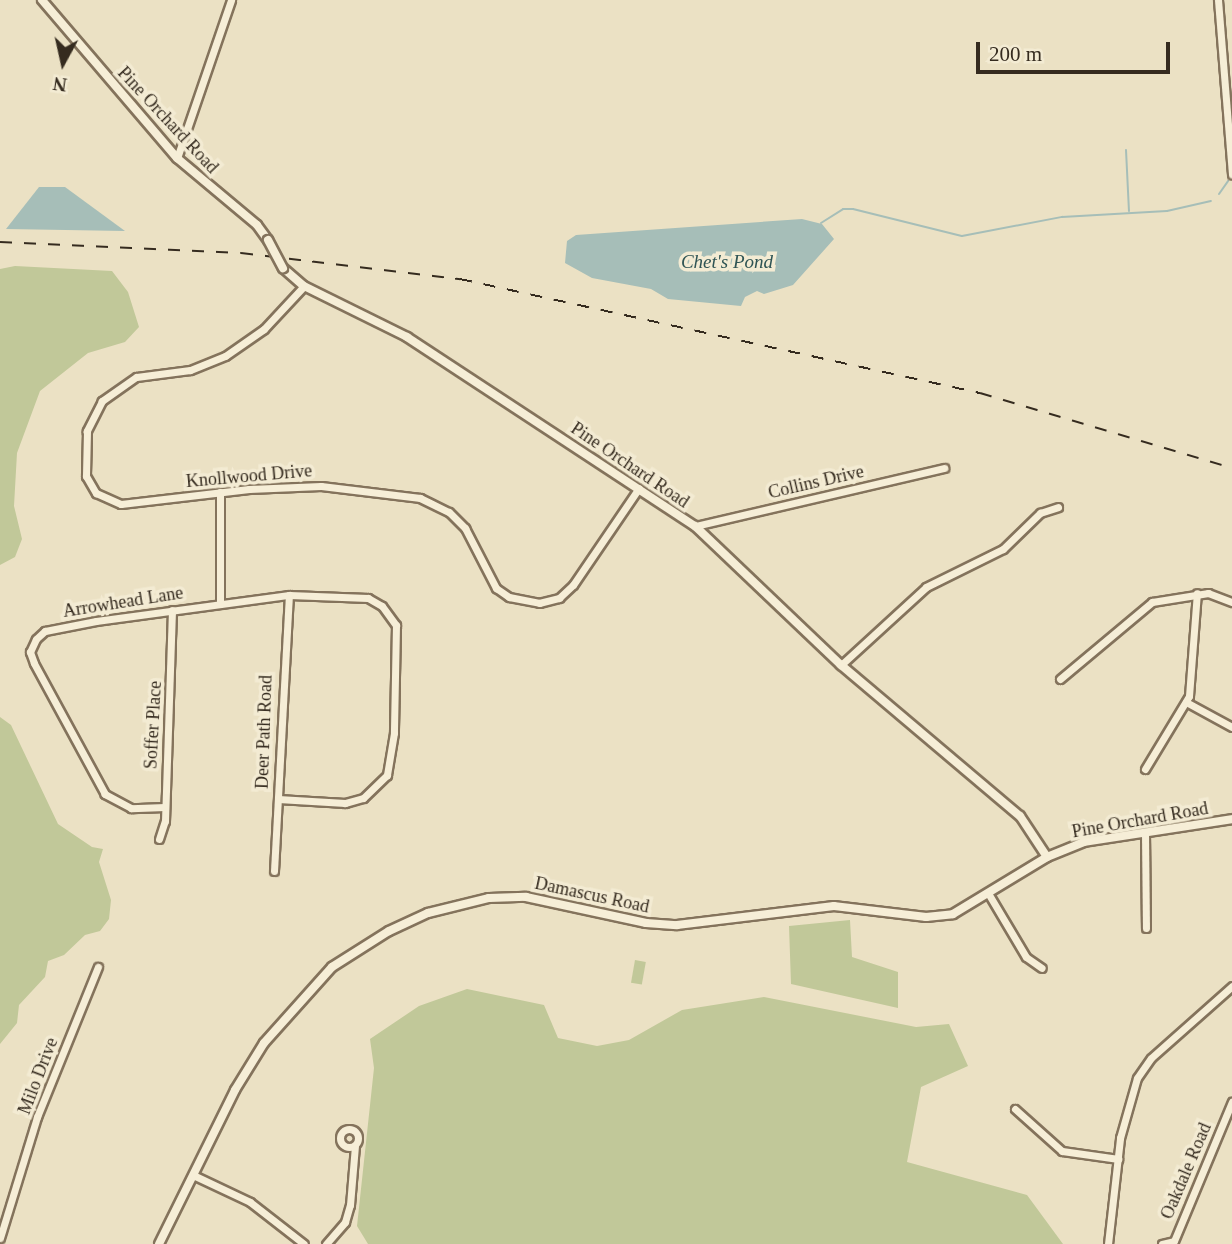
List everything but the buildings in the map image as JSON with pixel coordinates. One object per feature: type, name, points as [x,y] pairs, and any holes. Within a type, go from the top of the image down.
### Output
[{"type":"street","name":"Pine Orchard Road","points":[[42,0],[177,158],[257,225],[284,268],[304,286],[407,337],[695,526],[841,665],[1020,816],[1047,857],[1084,842],[1232,820]]},
{"type":"street","points":[[48,9],[52,0]]},
{"type":"street","points":[[177,158],[231,0]]},
{"type":"street","points":[[1218,0],[1230,122],[1232,174]]},
{"type":"street","name":"Knollwood Drive","points":[[304,286],[264,329],[225,356],[190,370],[136,377],[102,401],[87,431],[86,476],[96,493],[109,502],[321,486],[420,498],[450,512],[464,528],[496,588],[509,597],[539,603],[559,598],[573,585],[639,488]]},
{"type":"street","name":"Collins Drive","points":[[695,526],[944,468]]},
{"type":"street","points":[[220,492],[220,604]]},
{"type":"street","points":[[841,665],[926,587],[1003,550],[1040,513],[1058,507]]},
{"type":"street","points":[[1060,679],[1152,601],[1197,593],[1232,602]]},
{"type":"street","points":[[1145,769],[1186,702],[1197,593]]},
{"type":"street","name":"Arrowhead Lane","points":[[165,807],[131,808],[105,794],[30,652],[45,631],[289,594],[368,598],[391,615],[396,625],[394,733],[387,775],[363,798],[336,803],[278,799]]},
{"type":"street","name":"Deer Path Road","points":[[274,871],[289,594]]},
{"type":"street","name":"Soffer Place","points":[[159,839],[165,807],[172,610]]},
{"type":"street","points":[[1186,702],[1232,727]]},
{"type":"street","points":[[1144,834],[1146,928]]},
{"type":"street","name":"Damascus Road","points":[[159,1244],[264,1043],[309,988],[332,967],[389,931],[428,913],[489,898],[526,897],[646,923],[677,925],[834,906],[926,916],[953,914],[1047,857]]},
{"type":"street","points":[[988,893],[1026,957],[1042,968]]},
{"type":"street","name":"Milo Drive","points":[[0,1238],[37,1118],[98,967]]},
{"type":"street","points":[[1109,1244],[1124,1115],[1137,1078],[1151,1058],[1232,986]]},
{"type":"street","name":"Oakdale Road","points":[[1162,1244],[1176,1242],[1232,1102]]},
{"type":"street","points":[[1015,1109],[1062,1151],[1118,1159]]},
{"type":"street","points":[[326,1244],[345,1222],[350,1205],[355,1146]]},
{"type":"street","points":[[193,1175],[250,1202],[304,1244]]},
{"type":"green space","points":[[15,266],[112,271],[128,292],[139,327],[125,342],[88,353],[40,391],[17,453],[14,506],[22,539],[15,557],[0,565],[0,269]]},
{"type":"green space","points":[[0,717],[11,725],[58,824],[92,847],[103,849],[99,862],[111,900],[109,919],[100,931],[85,935],[64,955],[48,961],[45,977],[19,1005],[17,1023],[0,1044]]},
{"type":"green space","points":[[850,920],[852,957],[898,972],[898,1008],[791,984],[789,926]]},
{"type":"green space","points":[[635,960],[646,962],[642,985],[631,983]]},
{"type":"green space","points":[[467,989],[544,1005],[558,1038],[597,1046],[629,1040],[682,1010],[764,997],[916,1027],[949,1024],[968,1066],[921,1087],[907,1162],[1027,1195],[1063,1244],[368,1244],[357,1226],[374,1068],[370,1039],[419,1006]]},
{"type":"water","points":[[39,187],[65,187],[125,231],[6,229]]},
{"type":"water","name":"Chet's Pond","points":[[802,219],[822,224],[834,239],[793,285],[764,294],[757,291],[745,297],[741,306],[668,299],[651,289],[592,278],[565,263],[567,241],[576,235]]},
{"type":"waterway","points":[[1126,150],[1129,211]]},
{"type":"waterway","points":[[1219,194],[1228,181]]},
{"type":"waterway","points":[[821,223],[843,209],[853,209],[962,236],[1062,217],[1167,211],[1211,201]]},
{"type":"railway","points":[[0,242],[241,253],[460,279],[980,393],[1232,468]]}]
